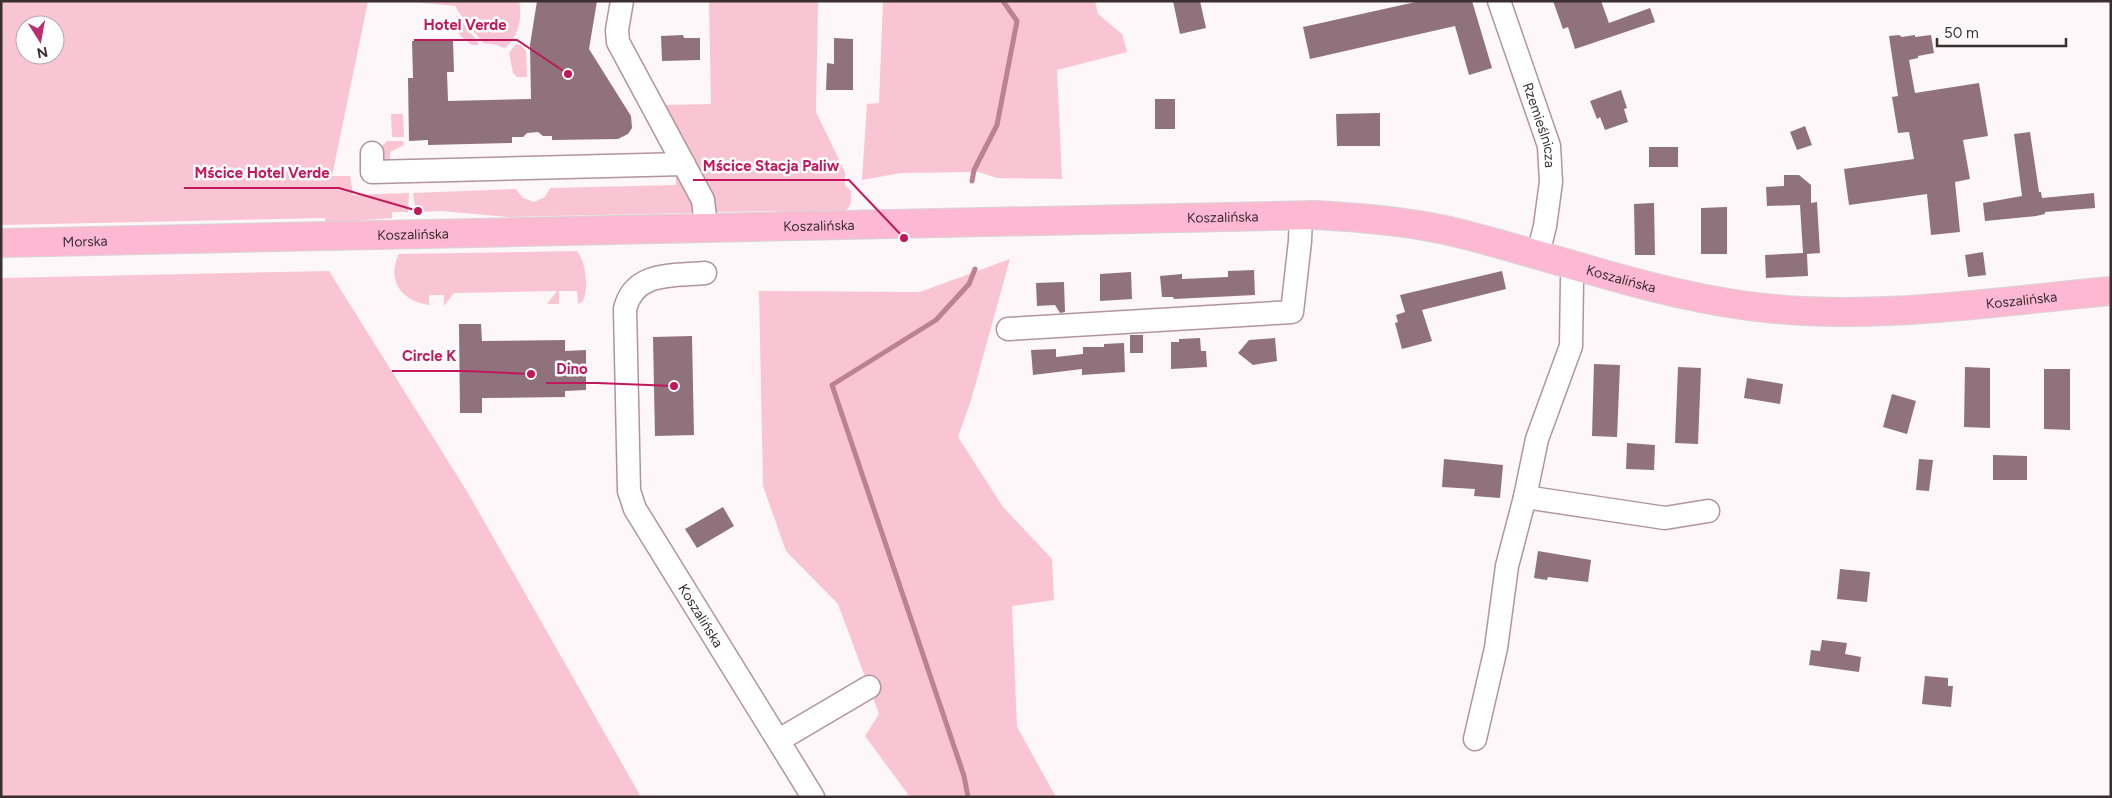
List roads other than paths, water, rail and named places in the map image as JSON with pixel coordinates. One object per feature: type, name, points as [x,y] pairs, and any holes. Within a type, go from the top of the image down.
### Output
[{"type":"main road","name":"Koszalińska","points":[[168,239],[1301,215],[1366,218],[1415,225],[1461,234],[1699,298],[1795,311],[1876,312],[2111,291]]},
{"type":"main road","name":"Morska","points":[[1,243],[168,239]]},
{"type":"street","points":[[622,1],[617,30],[618,42],[703,200],[706,227]]},
{"type":"street","name":"Rzemieślnicza","points":[[1499,1],[1550,153],[1551,182],[1545,226],[1538,254]]},
{"type":"street","points":[[372,153],[372,172],[684,164]]},
{"type":"street","points":[[1008,329],[1292,312],[1301,215]]},
{"type":"street","points":[[1475,739],[1496,648],[1507,566],[1525,497],[1537,439],[1571,346],[1572,280],[1575,265]]},
{"type":"street","name":"Koszalińska","points":[[705,273],[655,278],[644,281],[628,299],[625,309],[629,491],[635,509],[813,797]]},
{"type":"street","points":[[1525,497],[1665,518],[1708,511]]},
{"type":"street","points":[[779,740],[869,687]]},
{"type":"waterway","points":[[972,181],[974,170],[997,125],[1017,21],[1003,1]]},
{"type":"waterway","points":[[968,797],[964,776],[832,385],[936,320],[969,284],[975,269]]},
{"type":"place","name":"Hotel Verde","points":[[568,74]]},
{"type":"place","name":"Mścice Hotel Verde","points":[[418,211]]},
{"type":"place","name":"Mścice Stacja Paliw","points":[[904,238]]},
{"type":"place","name":"Circle K","points":[[531,374]]},
{"type":"place","name":"Dino","points":[[674,386]]}]
